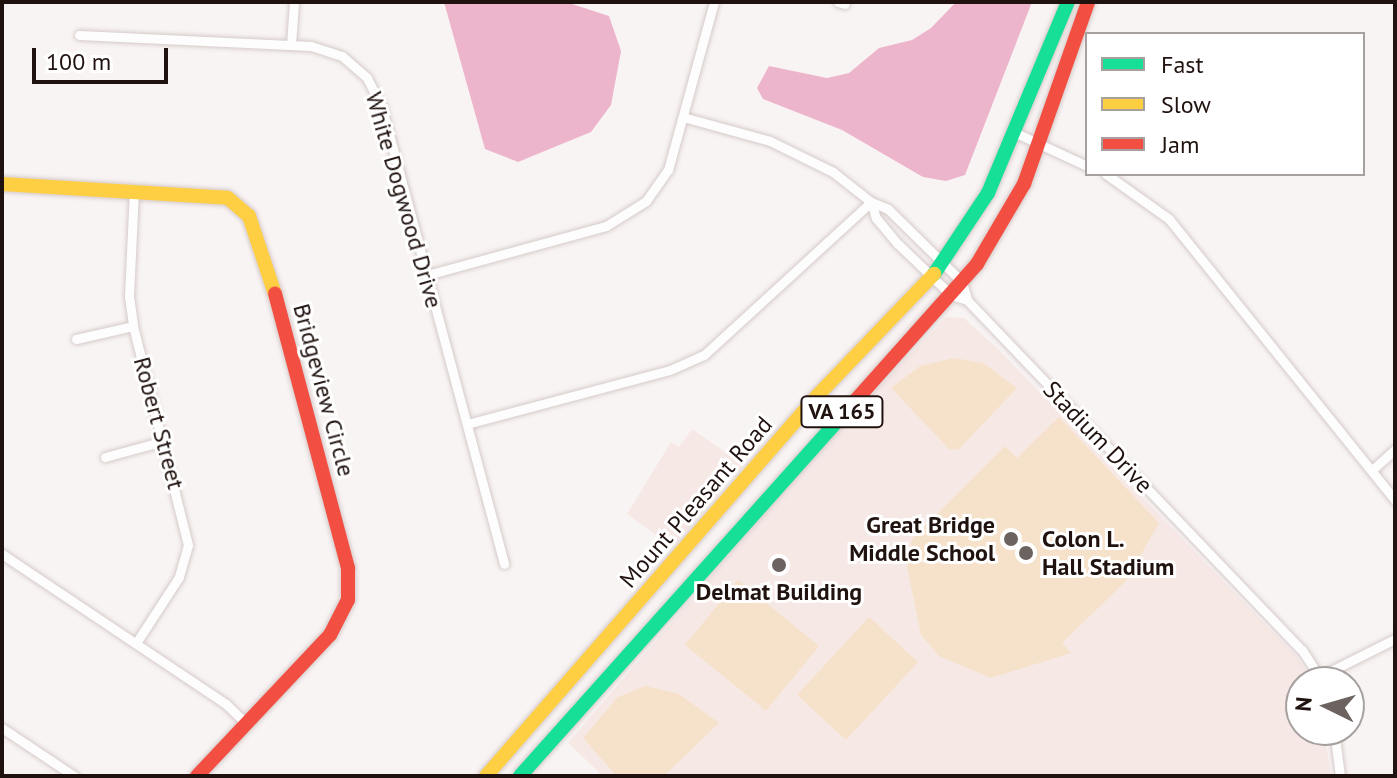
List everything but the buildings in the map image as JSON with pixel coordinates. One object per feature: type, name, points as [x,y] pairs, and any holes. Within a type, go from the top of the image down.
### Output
[{"type":"main road","name":"Mount Pleasant Road","points":[[486,776],[818,395],[943,264],[988,193],[1016,133],[1068,2]]},
{"type":"main road","name":"VA 165","points":[[520,776],[962,282],[996,234],[1040,146],[1088,2]]},
{"type":"main road","name":"Bridgeview Circle","points":[[2,184],[228,198],[249,216],[264,252],[348,568],[348,600],[337,625],[197,776]]},
{"type":"street","points":[[291,45],[294,2]]},
{"type":"street","points":[[427,275],[623,218],[658,188],[683,117],[714,2]]},
{"type":"street","name":"White Dogwood Drive","points":[[79,35],[291,45],[342,56],[375,88],[504,564]]},
{"type":"street","name":"Stadium Drive","points":[[683,117],[793,150],[833,172],[871,202],[888,209],[962,282],[967,300],[1302,650],[1313,666]]},
{"type":"street","points":[[1016,133],[1085,165]]},
{"type":"street","points":[[1109,176],[1169,219],[1395,500]]},
{"type":"street","name":"Robert Street","points":[[134,190],[129,296],[133,326],[186,521],[188,553],[176,583],[136,643]]},
{"type":"street","points":[[467,424],[670,370],[704,355],[871,202]]},
{"type":"street","name":"Stadium Drive","points":[[871,202],[876,218],[932,277],[951,295],[967,300]]},
{"type":"street","points":[[76,339],[133,326]]},
{"type":"street","points":[[105,457],[164,441]]},
{"type":"street","points":[[1372,470],[1395,449]]},
{"type":"street","points":[[2,554],[226,704],[246,723]]},
{"type":"street","points":[[1346,666],[1395,639]]},
{"type":"street","points":[[2,728],[74,776]]},
{"type":"street","points":[[1336,746],[1340,776]]},
{"type":"shaded area","points":[[444,2],[566,2],[609,16],[621,51],[611,105],[591,132],[518,162],[485,149]]},
{"type":"shaded area","points":[[956,2],[1032,2],[965,175],[946,181],[923,177],[842,130],[763,99],[757,88],[769,66],[827,78],[849,73],[879,48],[912,40],[931,28]]},
{"type":"shaded area","name":"Great Bridge Middle School","points":[[946,317],[964,318],[997,348],[1297,657],[1303,666],[1285,666],[1285,746],[1326,746],[1331,776],[603,776],[568,743],[832,436]]},
{"type":"shaded area","points":[[954,358],[983,363],[1017,388],[958,450],[949,449],[891,388],[920,366]]},
{"type":"shaded area","name":"Colon L. Hall Stadium","points":[[1059,417],[1159,523],[1126,581],[1062,643],[1071,653],[991,678],[939,656],[921,635],[907,567],[912,539],[1005,446],[1017,458]]},
{"type":"shaded area","points":[[692,429],[744,465],[672,547],[627,514],[671,442],[679,447]]},
{"type":"shaded area","points":[[738,580],[819,646],[766,711],[685,645]]},
{"type":"shaded area","points":[[869,617],[918,662],[846,740],[797,695]]},
{"type":"shaded area","points":[[645,686],[679,694],[719,723],[664,776],[617,776],[583,738],[618,697]]},
{"type":"traffic: fast","points":[[934,274],[988,193],[1068,2]]},
{"type":"traffic: fast","points":[[520,776],[839,419]]},
{"type":"traffic: slow","points":[[2,184],[228,198],[249,216],[275,294]]},
{"type":"traffic: slow","points":[[486,776],[818,395],[934,274]]},
{"type":"traffic: jam","points":[[839,419],[977,264],[1024,184],[1088,2]]},
{"type":"traffic: jam","points":[[197,776],[330,635],[348,600],[348,568],[275,294]]},
{"type":"place","name":"Great Bridge Middle School","points":[[1011,539]]},
{"type":"place","name":"Colon L. Hall Stadium","points":[[1026,553]]},
{"type":"place","name":"Delmat Building","points":[[779,565]]}]
